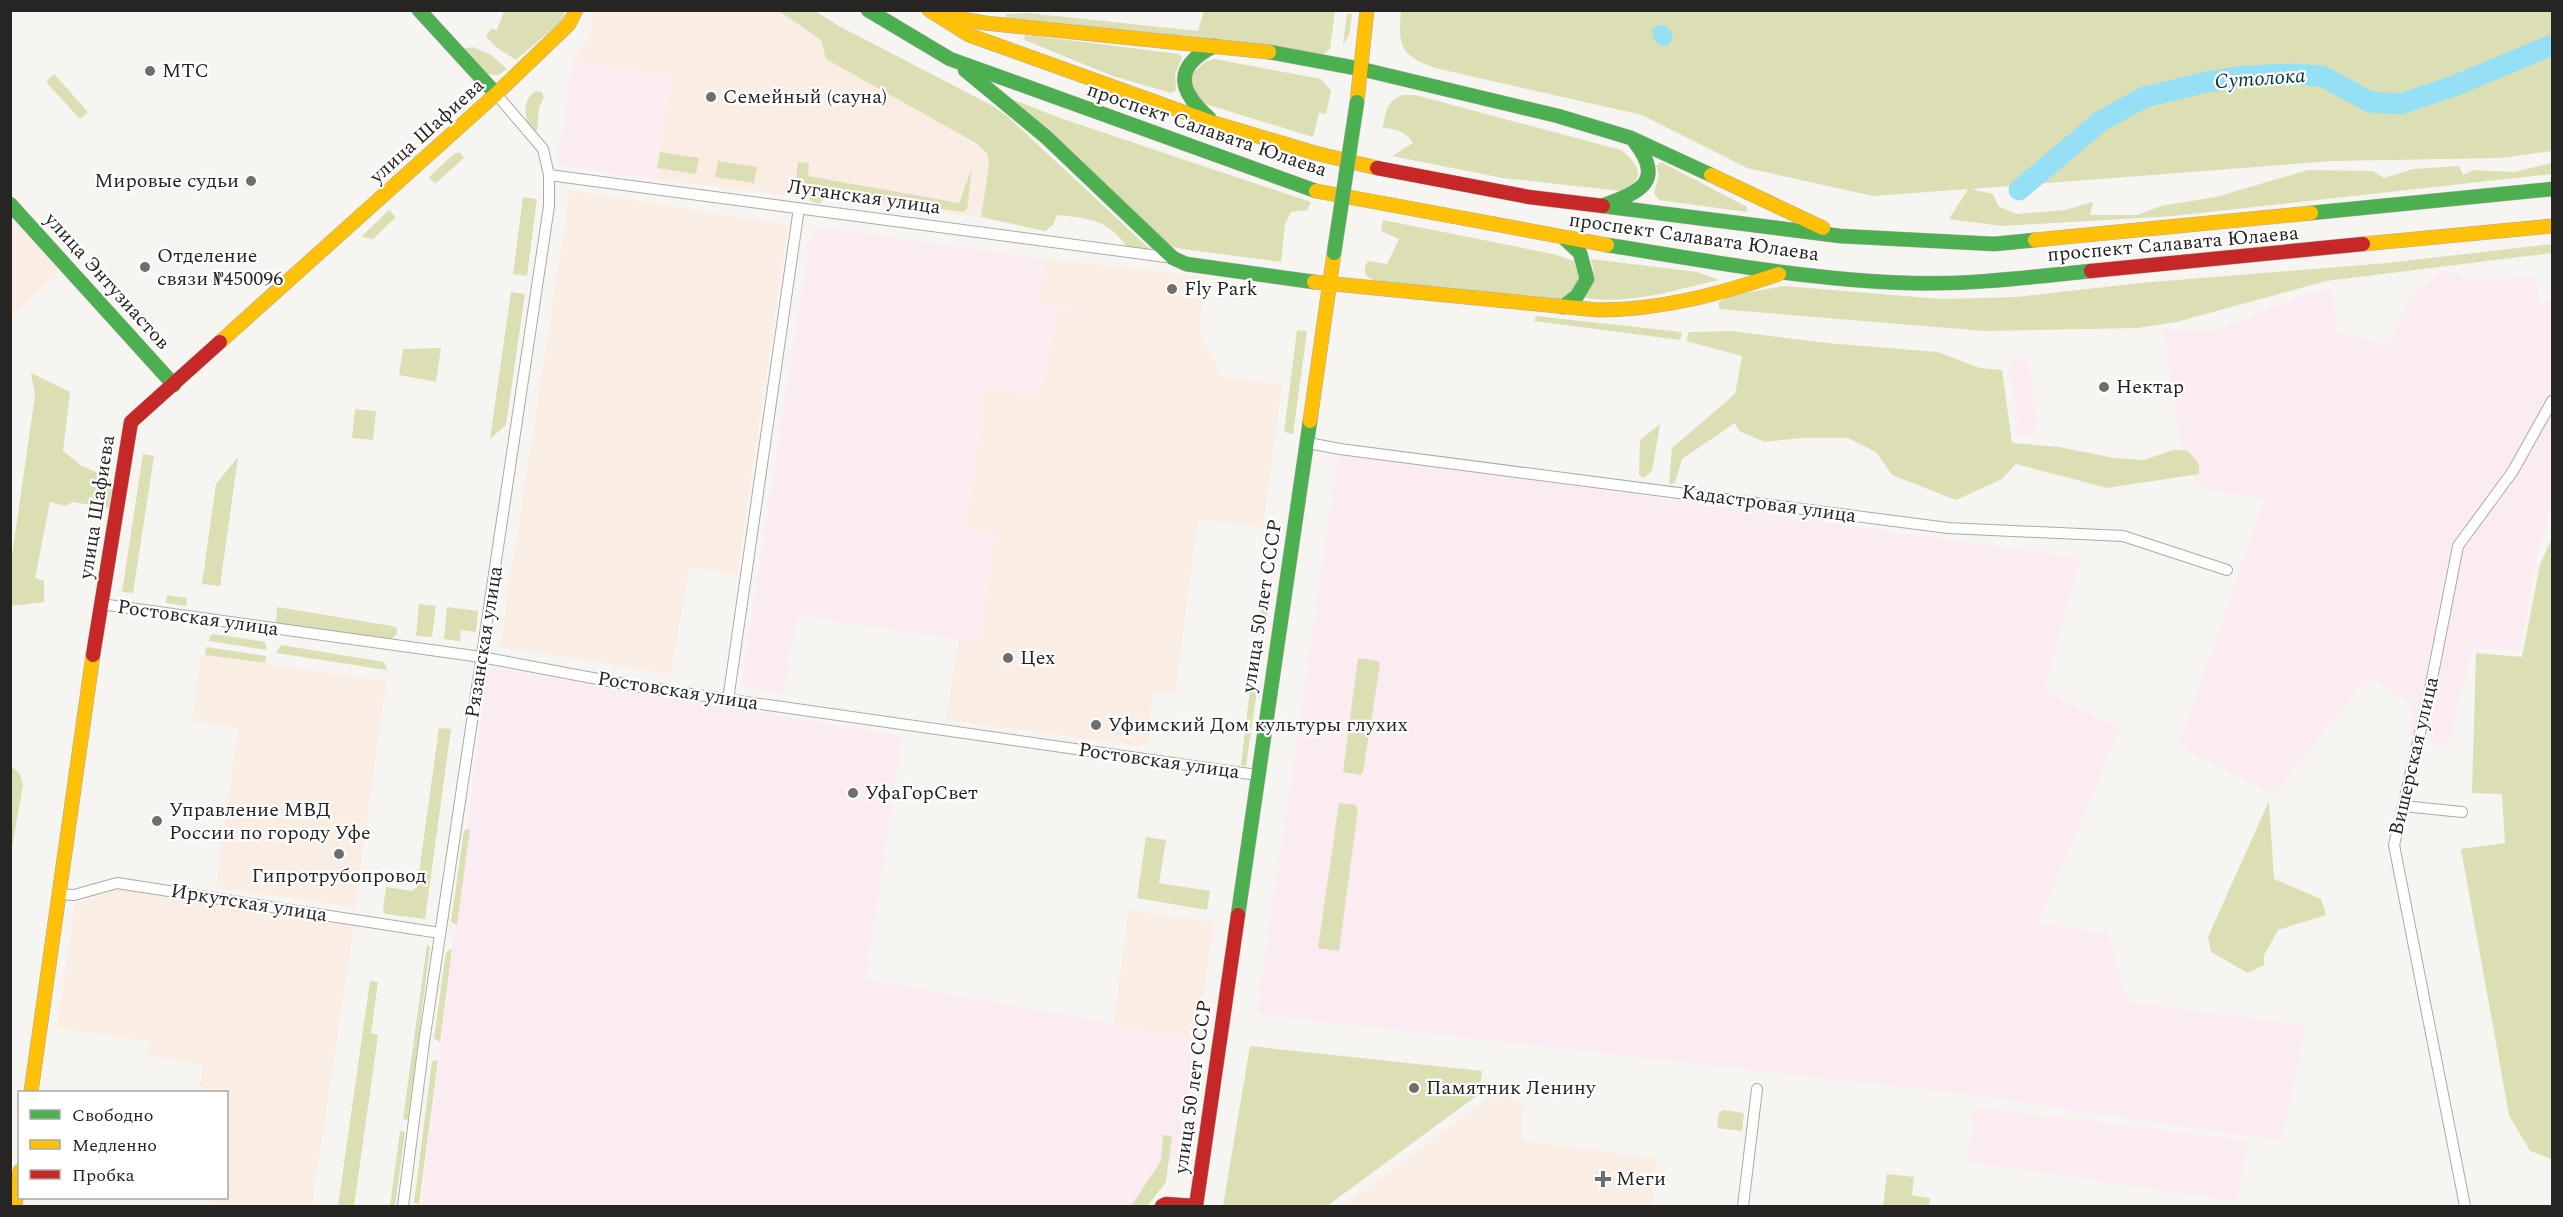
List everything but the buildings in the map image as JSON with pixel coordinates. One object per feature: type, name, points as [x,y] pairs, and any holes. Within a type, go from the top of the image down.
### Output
[{"type":"main road","points":[[419,10],[496,94]]},
{"type":"main road","name":"улица Шафиева","points":[[31,1091],[101,604],[131,422],[496,94],[569,24],[576,10]]},
{"type":"main road","name":"проспект Салавата Юлаева","points":[[868,10],[950,59],[1314,191],[1564,238],[1783,273],[1910,283],[1989,281],[2553,226]]},
{"type":"main road","name":"улица 50 лет СССР","points":[[1196,1206],[1257,775],[1308,443],[1361,69],[1367,10]]},
{"type":"main road","points":[[932,12],[985,22],[1286,54],[1361,69],[1558,116],[1631,138],[1750,196],[1840,236]]},
{"type":"main road","name":"проспект Салавата Юлаева","points":[[932,12],[969,35],[1013,52],[1214,123],[1314,153],[1387,170],[1529,197],[1840,236],[1994,244],[2553,189]]},
{"type":"main road","points":[[1214,46],[1202,51],[1188,63],[1184,73],[1184,83],[1191,101],[1214,123]]},
{"type":"main road","points":[[950,59],[1011,107],[1173,258],[1195,266],[1330,284],[1563,307],[1629,311],[1730,291],[1783,273]]},
{"type":"main road","points":[[1598,207],[1637,192],[1647,180],[1647,159],[1631,138]]},
{"type":"main road","name":"улица Энтузиастов","points":[[10,204],[174,385]]},
{"type":"main road","points":[[1563,307],[1577,296],[1587,279],[1580,253],[1564,238]]},
{"type":"main road","points":[[15,1206],[18,1185]]},
{"type":"main road","points":[[1162,1206],[1167,1204],[1196,1206]]},
{"type":"street","name":"Рязанская улица","points":[[403,1206],[481,657],[549,206],[549,175],[543,149],[496,94]]},
{"type":"street","name":"Луганская улица","points":[[549,175],[1173,258]]},
{"type":"street","points":[[728,699],[799,208]]},
{"type":"street","name":"Вишерская улица","points":[[2465,1206],[2394,845],[2429,694],[2458,546],[2513,471],[2527,443],[2553,402]]},
{"type":"street","name":"Кадастровая улица","points":[[1308,443],[1948,528],[2123,536],[2227,570]]},
{"type":"street","name":"Ростовская улица","points":[[101,604],[481,657],[635,686],[1257,775]]},
{"type":"street","points":[[2403,806],[2462,812]]},
{"type":"street","name":"Иркутская улица","points":[[58,894],[74,895],[117,883],[441,933]]},
{"type":"street","points":[[1743,1206],[1757,1089]]},
{"type":"shaded area","points":[[593,11],[779,11],[987,153],[989,165],[981,217],[655,180],[671,76],[573,60],[591,35]]},
{"type":"shaded area","points":[[573,60],[671,76],[655,180],[557,164]]},
{"type":"shaded area","points":[[570,190],[788,225],[737,575],[689,567],[671,674],[500,647]]},
{"type":"shaded area","points":[[11,217],[60,271],[11,318]]},
{"type":"shaded area","points":[[818,229],[1045,259],[1039,302],[1087,309],[1059,310],[1039,398],[986,389],[966,527],[995,532],[980,643],[796,615],[783,694],[741,686],[810,239]]},
{"type":"shaded area","points":[[1045,259],[1206,277],[1199,333],[1220,372],[1217,376],[1282,385],[1263,528],[1198,519],[1175,694],[1154,691],[1146,747],[946,720],[959,640],[980,643],[995,533],[966,528],[986,389],[1039,398],[1059,309],[1082,309],[1039,302]]},
{"type":"shaded area","points":[[2444,269],[2467,281],[2537,277],[2539,305],[2552,299],[2552,503],[2537,556],[2520,651],[2473,648],[2448,745],[2409,736],[2414,706],[2368,677],[2274,794],[2179,747],[2264,499],[2202,488],[2183,464],[2164,330],[2218,330],[2307,294],[2332,290],[2337,332],[2389,345],[2409,300]]},
{"type":"shaded area","points":[[2028,358],[2037,435],[2019,437],[2008,360]]},
{"type":"shaded area","points":[[1339,452],[2080,559],[2044,690],[2120,729],[2038,923],[2108,934],[2128,1002],[2306,1026],[2282,1141],[1974,1095],[1257,1014]]},
{"type":"shaded area","points":[[201,655],[386,681],[355,907],[216,888],[238,728],[192,721]]},
{"type":"shaded area","points":[[487,667],[902,736],[865,979],[1197,1039],[1179,1148],[1138,1206],[421,1206]]},
{"type":"shaded area","points":[[116,889],[354,926],[312,1206],[216,1205],[212,1199],[228,1199],[228,1091],[203,1091],[203,1087],[200,1086],[203,1064],[148,1056],[150,1042],[57,1028],[75,903]]},
{"type":"shaded area","points":[[1128,910],[1214,922],[1197,1039],[1114,1025]]},
{"type":"shaded area","points":[[1499,1090],[1523,1104],[1522,1141],[1656,1158],[1653,1206],[1344,1206]]},
{"type":"shaded area","points":[[1974,1107],[2248,1141],[2237,1201],[1968,1162]]},
{"type":"green space","points":[[1401,10],[2552,11],[2552,151],[2501,158],[2332,161],[1971,189],[1993,194],[1998,206],[2016,214],[2065,210],[2093,202],[2090,215],[2138,215],[2161,206],[2216,197],[2308,170],[2373,171],[2384,178],[2413,169],[2459,166],[2463,175],[2473,170],[2514,172],[2552,163],[2552,174],[2174,216],[2001,226],[1949,219],[1968,189],[1873,196],[1747,168],[1642,115],[1435,68],[1414,59],[1404,48],[1400,33]]},
{"type":"green space","points":[[504,11],[564,11],[564,19],[516,60],[496,47],[486,37],[491,29],[497,30]]},
{"type":"green space","points":[[779,11],[815,11],[839,26],[991,105],[1007,116],[1153,252],[1127,247],[1104,225],[1078,217],[1057,215],[1053,225],[1045,231],[981,217],[989,165],[987,153],[974,142],[826,59],[821,40]]},
{"type":"green space","points":[[1204,11],[1335,11],[1330,49],[1324,54],[1004,21],[1006,14],[1028,13],[1198,31]]},
{"type":"green space","points":[[1347,14],[1352,14],[1349,35],[1343,45]]},
{"type":"green space","points":[[1026,35],[1179,54],[1182,57],[1175,75],[1176,90],[1171,93],[1113,76],[1027,41],[1023,38]]},
{"type":"green space","points":[[473,47],[491,55],[507,69],[498,75],[485,74],[461,49]]},
{"type":"green space","points":[[1214,59],[1321,79],[1331,91],[1326,114],[1319,113],[1313,137],[1202,103],[1192,90],[1192,74],[1205,62]]},
{"type":"green space","points":[[54,74],[88,112],[80,119],[46,82]]},
{"type":"green space","points":[[536,91],[542,92],[544,98],[539,107],[537,131],[533,131],[527,121],[526,104]]},
{"type":"green space","points":[[1403,95],[1415,95],[1621,150],[1633,161],[1638,172],[1637,177],[1635,182],[1621,191],[1503,178],[1392,156],[1413,143],[1408,136],[1400,132],[1383,128],[1390,104]]},
{"type":"green space","points":[[1009,98],[1060,118],[1311,202],[1307,210],[1291,212],[1285,224],[1281,262],[1176,248],[1160,239]]},
{"type":"green space","points":[[660,152],[699,158],[696,174],[657,168]]},
{"type":"green space","points":[[455,153],[460,153],[464,158],[435,184],[429,177]]},
{"type":"green space","points":[[718,161],[757,167],[754,183],[715,177]]},
{"type":"green space","points":[[798,162],[809,163],[808,176],[959,203],[972,168],[967,209],[962,212],[832,192],[819,204],[810,201],[809,192],[795,190]]},
{"type":"green space","points":[[1661,162],[1747,207],[1747,212],[1659,200],[1654,193],[1659,174],[1656,166]]},
{"type":"green space","points":[[523,197],[537,199],[527,276],[513,274]]},
{"type":"green space","points":[[389,210],[396,217],[373,239],[361,237]]},
{"type":"green space","points":[[1383,220],[1553,254],[1574,261],[1579,277],[1576,290],[1559,302],[1377,283],[1366,274],[1365,268],[1368,261],[1387,264],[1399,239],[1381,231]]},
{"type":"green space","points":[[2552,244],[2552,253],[2326,281],[2176,322],[2137,328],[1985,331],[1719,309],[1719,302],[1728,296],[1784,286],[1941,299],[2016,297],[2140,283],[2387,263]]},
{"type":"green space","points":[[1591,259],[1697,272],[1719,280],[1636,298],[1602,300],[1585,298],[1593,276]]},
{"type":"green space","points":[[511,292],[525,294],[506,425],[490,439]]},
{"type":"green space","points":[[1536,316],[1682,332],[1680,340],[1534,321]]},
{"type":"green space","points":[[1297,330],[1307,331],[1293,434],[1284,432]]},
{"type":"green space","points":[[1731,331],[1826,343],[1938,352],[1980,368],[2002,370],[2012,443],[2059,447],[2114,458],[2144,460],[2173,450],[2187,450],[2199,464],[2199,474],[2107,488],[2016,464],[2002,479],[1956,500],[1892,475],[1876,452],[1848,438],[1801,438],[1765,442],[1739,431],[1735,423],[1682,459],[1675,483],[1669,484],[1672,448],[1735,394],[1742,356],[1686,341],[1689,332]]},
{"type":"green space","points":[[441,348],[436,382],[399,375],[403,349]]},
{"type":"green space","points":[[31,373],[70,392],[63,451],[82,466],[109,478],[113,483],[109,508],[73,502],[65,506],[50,502],[35,578],[44,581],[44,602],[12,606],[11,562],[35,396]]},
{"type":"green space","points":[[355,409],[376,411],[373,440],[352,438]]},
{"type":"green space","points":[[1660,424],[1652,471],[1643,478],[1639,475],[1640,440]]},
{"type":"green space","points":[[143,454],[154,456],[133,593],[122,592]]},
{"type":"green space","points":[[238,457],[220,586],[202,584],[216,484]]},
{"type":"green space","points":[[2552,538],[2552,1159],[2530,1151],[2509,1115],[2461,849],[2505,843],[2502,794],[2472,793],[2476,653],[2522,657],[2540,565]]},
{"type":"green space","points":[[167,595],[187,598],[186,606],[166,603]]},
{"type":"green space","points":[[419,604],[436,606],[432,637],[416,636]]},
{"type":"green space","points":[[277,607],[392,626],[397,628],[397,634],[390,640],[276,623]]},
{"type":"green space","points":[[447,607],[478,611],[476,632],[461,630],[460,641],[444,639]]},
{"type":"green space","points":[[1261,609],[1268,610],[1264,636],[1257,634]]},
{"type":"green space","points":[[213,634],[265,642],[267,650],[209,641]]},
{"type":"green space","points":[[1255,642],[1262,643],[1259,666],[1252,665]]},
{"type":"green space","points":[[281,645],[384,662],[387,670],[276,653]]},
{"type":"green space","points":[[206,647],[266,656],[265,663],[205,655]]},
{"type":"green space","points":[[1358,658],[1378,661],[1380,664],[1363,772],[1360,775],[1343,772]]},
{"type":"green space","points":[[1250,689],[1257,691],[1246,766],[1241,765]]},
{"type":"green space","points":[[439,728],[451,729],[425,919],[385,914],[383,911],[386,887],[412,891],[417,887]]},
{"type":"green space","points":[[11,766],[20,774],[23,785],[11,853]]},
{"type":"green space","points":[[2269,801],[2274,879],[2321,899],[2326,915],[2278,930],[2264,955],[2264,965],[2248,973],[2211,952],[2208,937]]},
{"type":"green space","points":[[1339,803],[1356,805],[1358,809],[1339,951],[1318,948]]},
{"type":"green space","points":[[470,829],[457,925],[451,922],[464,830]]},
{"type":"green space","points":[[1146,837],[1166,840],[1159,883],[1210,891],[1207,910],[1137,898]]},
{"type":"green space","points":[[427,945],[430,947],[408,1120],[403,1119]]},
{"type":"green space","points":[[452,949],[440,1042],[434,1038],[446,952]]},
{"type":"green space","points":[[370,981],[378,982],[371,1033],[378,1035],[354,1206],[338,1206]]},
{"type":"green space","points":[[1250,1046],[1482,1071],[1479,1094],[1327,1206],[1223,1206]]},
{"type":"green space","points":[[438,1060],[419,1204],[414,1203],[432,1061]]},
{"type":"green space","points":[[1723,1110],[1744,1113],[1742,1131],[1717,1128],[1719,1113]]},
{"type":"green space","points":[[400,1131],[405,1132],[395,1206],[390,1206]]},
{"type":"green space","points":[[1163,1135],[1172,1136],[1166,1182],[1147,1206],[1131,1206],[1161,1161]]},
{"type":"green space","points":[[1887,1174],[1914,1177],[1912,1195],[1930,1198],[1929,1206],[1883,1206]]},
{"type":"water","points":[[1659,25],[1667,26],[1673,36],[1670,44],[1663,47],[1656,42],[1653,35],[1652,29]]},
{"type":"waterway","name":"Сутолока","points":[[2019,190],[2101,121],[2145,97],[2207,82],[2246,76],[2292,74],[2322,76],[2370,102],[2400,104],[2454,86],[2552,45]]},
{"type":"traffic: fast","points":[[419,10],[496,94]]},
{"type":"traffic: fast","points":[[868,10],[950,59],[1316,191]]},
{"type":"traffic: fast","points":[[1209,118],[1191,98],[1184,79],[1192,62],[1214,46]]},
{"type":"traffic: fast","points":[[1269,52],[1361,69],[1558,116],[1631,138],[1711,175]]},
{"type":"traffic: fast","points":[[965,70],[1046,137],[1173,258],[1186,264],[1314,282]]},
{"type":"traffic: fast","points":[[1334,253],[1357,102]]},
{"type":"traffic: fast","points":[[1604,205],[1629,195],[1645,183],[1648,166],[1634,141]]},
{"type":"traffic: fast","points":[[2311,213],[2552,189]]},
{"type":"traffic: fast","points":[[10,204],[174,385]]},
{"type":"traffic: fast","points":[[1603,206],[1840,236],[1994,244],[2035,240]]},
{"type":"traffic: fast","points":[[1563,307],[1577,296],[1587,279],[1580,253],[1564,238]]},
{"type":"traffic: fast","points":[[1607,245],[1758,269],[1871,281],[1955,283],[2091,271]]},
{"type":"traffic: fast","points":[[1238,915],[1310,421]]},
{"type":"traffic: slow","points":[[220,342],[496,94],[569,24],[576,10]]},
{"type":"traffic: slow","points":[[929,10],[969,35],[1214,123],[1315,153],[1377,168]]},
{"type":"traffic: slow","points":[[1357,102],[1367,10]]},
{"type":"traffic: slow","points":[[945,16],[985,23],[1269,52]]},
{"type":"traffic: slow","points":[[1711,175],[1823,228]]},
{"type":"traffic: slow","points":[[1316,191],[1607,245]]},
{"type":"traffic: slow","points":[[2035,240],[2311,213]]},
{"type":"traffic: slow","points":[[2363,244],[2552,226]]},
{"type":"traffic: slow","points":[[1310,421],[1334,253]]},
{"type":"traffic: slow","points":[[1314,282],[1598,310],[1645,307],[1690,300],[1779,274]]},
{"type":"traffic: slow","points":[[31,1091],[93,655]]},
{"type":"traffic: slow","points":[[15,1206],[18,1185]]},
{"type":"traffic: jam","points":[[1377,168],[1529,197],[1603,206]]},
{"type":"traffic: jam","points":[[2091,271],[2363,244]]},
{"type":"traffic: jam","points":[[93,655],[131,422],[220,342]]},
{"type":"traffic: jam","points":[[1196,1206],[1238,915]]},
{"type":"traffic: jam","points":[[1162,1206],[1166,1204],[1196,1206]]},
{"type":"place","name":"МТС","points":[[150,71]]},
{"type":"place","name":"Семейный (сауна)","points":[[711,97]]},
{"type":"place","name":"Мировые судьи","points":[[251,181]]},
{"type":"place","name":"Отделение связи №450096","points":[[145,267]]},
{"type":"place","name":"Fly Park","points":[[1172,289]]},
{"type":"place","name":"Нектар","points":[[2104,387]]},
{"type":"place","name":"Цех","points":[[1008,658]]},
{"type":"place","name":"Уфимский Дом культуры глухих","points":[[1096,725]]},
{"type":"place","name":"УфаГорСвет","points":[[853,793]]},
{"type":"place","name":"Управление МВД России по городу Уфе","points":[[157,821]]},
{"type":"place","name":"Гипротрубопровод","points":[[339,854]]},
{"type":"place","name":"Памятник Ленину","points":[[1414,1088]]},
{"type":"place","name":"Меги","points":[[1603,1179]]}]
